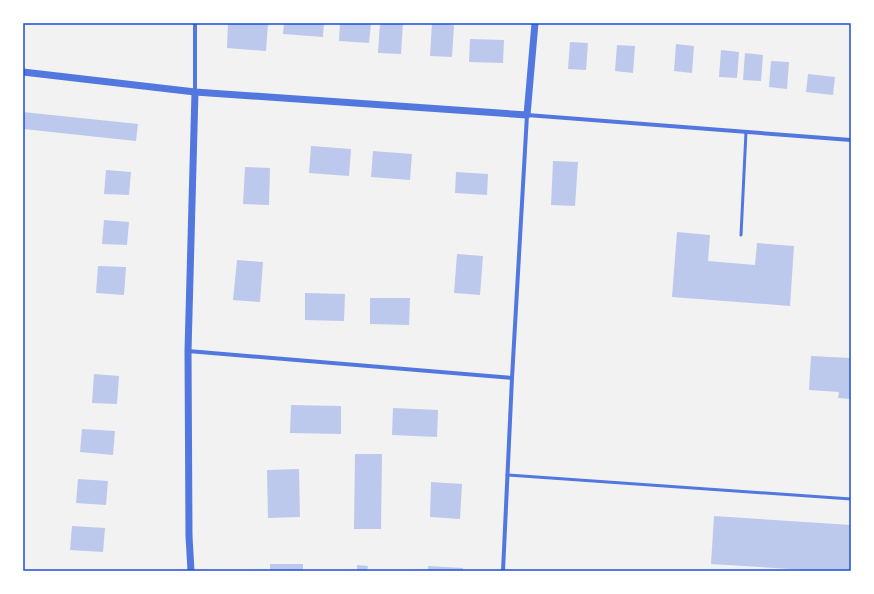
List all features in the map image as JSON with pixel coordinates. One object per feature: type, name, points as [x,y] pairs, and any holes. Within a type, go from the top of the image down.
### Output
[{"type":"street","points":[[191,571],[189,536],[188,351],[195,92],[195,23]]},
{"type":"street","points":[[503,571],[527,115],[535,23]]},
{"type":"street","points":[[23,72],[195,92],[527,115],[851,140]]},
{"type":"street","points":[[188,351],[512,378]]},
{"type":"lane","points":[[741,236],[746,132]]},
{"type":"lane","points":[[507,475],[851,499]]},
{"type":"building","points":[[228,23],[268,24],[266,51],[227,48]]},
{"type":"building","points":[[284,23],[324,23],[323,37],[283,34]]},
{"type":"building","points":[[340,23],[371,23],[369,43],[339,41]]},
{"type":"building","points":[[380,23],[403,23],[401,54],[378,53]]},
{"type":"building","points":[[432,23],[454,25],[452,57],[430,56]]},
{"type":"building","points":[[470,39],[504,40],[503,63],[469,62]]},
{"type":"building","points":[[570,42],[588,43],[586,70],[568,69]]},
{"type":"building","points":[[676,44],[694,46],[692,73],[674,71]]},
{"type":"building","points":[[617,45],[635,46],[633,73],[615,71]]},
{"type":"building","points":[[721,50],[739,52],[737,78],[719,77]]},
{"type":"building","points":[[745,53],[763,55],[761,81],[743,80]]},
{"type":"building","points":[[771,61],[789,62],[787,89],[769,87]]},
{"type":"building","points":[[808,74],[835,77],[833,95],[806,92]]},
{"type":"building","points":[[23,112],[138,124],[136,141],[23,129]]},
{"type":"building","points":[[311,146],[351,149],[349,176],[309,173]]},
{"type":"building","points":[[373,151],[412,154],[410,180],[371,177]]},
{"type":"building","points":[[553,161],[578,162],[575,206],[551,205]]},
{"type":"building","points":[[245,167],[270,168],[269,205],[243,204]]},
{"type":"building","points":[[106,170],[131,172],[129,195],[104,194]]},
{"type":"building","points":[[456,172],[488,174],[487,195],[455,193]]},
{"type":"building","points":[[104,220],[129,222],[127,245],[102,244]]},
{"type":"building","points":[[677,232],[710,235],[708,261],[755,265],[757,243],[794,246],[790,306],[672,297]]},
{"type":"building","points":[[457,254],[483,256],[480,295],[454,293]]},
{"type":"building","points":[[237,260],[263,262],[260,302],[233,300]]},
{"type":"building","points":[[98,266],[126,267],[124,295],[96,293]]},
{"type":"building","points":[[305,293],[345,294],[344,321],[305,320]]},
{"type":"building","points":[[370,298],[410,298],[409,325],[370,324]]},
{"type":"building","points":[[811,356],[851,358],[851,399],[838,398],[839,392],[809,390]]},
{"type":"building","points":[[94,374],[119,376],[117,404],[92,403]]},
{"type":"building","points":[[291,405],[341,406],[341,434],[290,433]]},
{"type":"building","points":[[393,408],[438,410],[437,437],[392,435]]},
{"type":"building","points":[[82,429],[115,431],[113,455],[80,452]]},
{"type":"building","points":[[355,454],[382,454],[381,529],[354,529]]},
{"type":"building","points":[[299,469],[300,517],[268,518],[267,470]]},
{"type":"building","points":[[78,479],[108,481],[106,505],[76,503]]},
{"type":"building","points":[[431,482],[462,484],[460,519],[430,517]]},
{"type":"building","points":[[714,516],[851,525],[851,571],[823,571],[711,564]]},
{"type":"building","points":[[72,526],[105,528],[103,552],[70,550]]},
{"type":"building","points":[[270,564],[303,564],[303,571],[270,571]]},
{"type":"building","points":[[357,565],[368,566],[367,571],[357,571]]},
{"type":"building","points":[[428,566],[463,568],[463,571],[428,571]]}]
